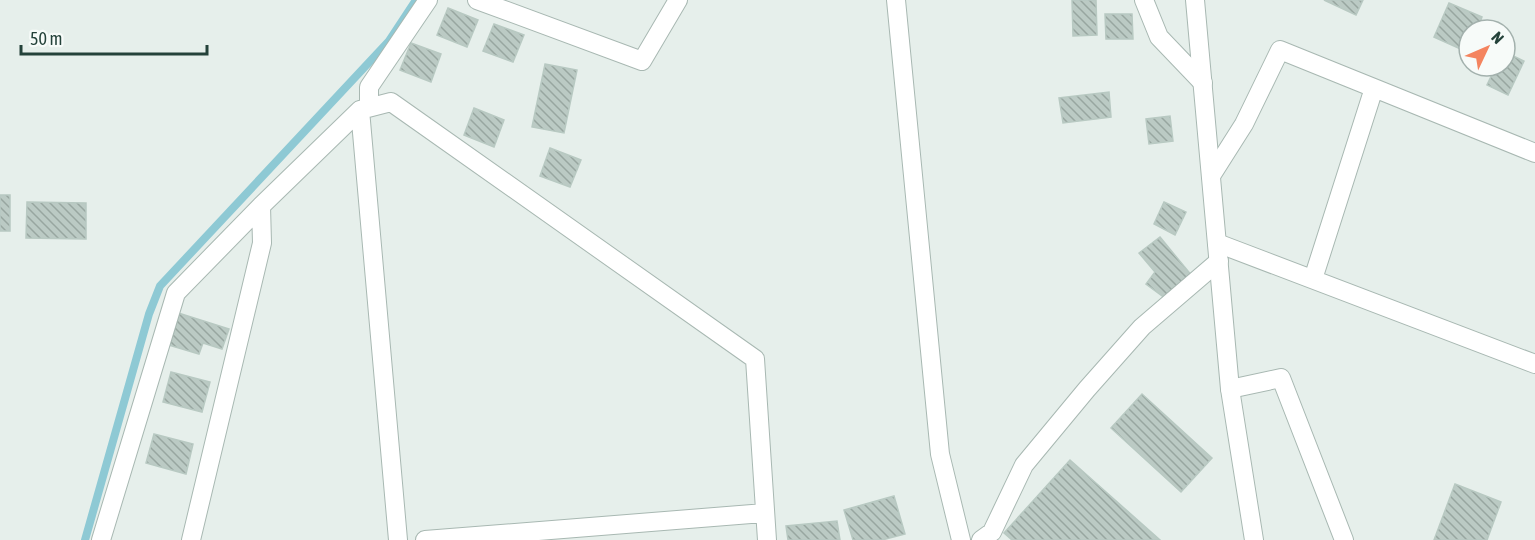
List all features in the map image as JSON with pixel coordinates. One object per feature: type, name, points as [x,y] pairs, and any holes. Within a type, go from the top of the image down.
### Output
[{"type":"street","points":[[398,540],[364,109],[369,87],[428,0]]},
{"type":"street","points":[[477,0],[642,60],[678,0]]},
{"type":"street","points":[[896,0],[940,454],[961,540]]},
{"type":"street","points":[[1144,0],[1159,37],[1203,83]]},
{"type":"street","points":[[1195,0],[1230,389],[1254,540]]},
{"type":"street","points":[[1211,176],[1244,124],[1280,50],[1535,153]]},
{"type":"street","points":[[1313,279],[1374,88]]},
{"type":"street","points":[[101,540],[176,293],[261,206],[364,109],[391,102],[755,359],[767,540]]},
{"type":"street","points":[[191,540],[262,243],[261,206]]},
{"type":"street","points":[[1218,252],[1313,279],[1535,364]]},
{"type":"street","points":[[981,540],[992,532],[1024,465],[1142,327],[1218,252]]},
{"type":"street","points":[[1230,389],[1281,378],[1344,540]]},
{"type":"street","points":[[425,540],[765,513]]},
{"type":"building","points":[[1072,0],[1096,0],[1097,35],[1073,36]]},
{"type":"building","points":[[1324,0],[1363,0],[1356,15]]},
{"type":"building","points":[[1449,3],[1482,17],[1457,18],[1457,47],[1434,37]]},
{"type":"building","points":[[448,8],[478,20],[467,47],[437,35]]},
{"type":"building","points":[[1105,14],[1132,14],[1133,39],[1106,39]]},
{"type":"building","points":[[494,24],[524,35],[513,62],[483,51]]},
{"type":"building","points":[[411,43],[441,54],[431,82],[400,70]]},
{"type":"building","points":[[1517,58],[1524,61],[1517,76]]},
{"type":"building","points":[[545,64],[577,70],[564,133],[532,127]]},
{"type":"building","points":[[1490,78],[1516,78],[1508,95],[1487,85]]},
{"type":"building","points":[[1109,92],[1111,117],[1063,123],[1059,98]]},
{"type":"building","points":[[474,108],[504,120],[494,147],[464,135]]},
{"type":"building","points":[[1170,116],[1173,141],[1149,144],[1146,119]]},
{"type":"building","points":[[550,148],[581,160],[570,187],[540,176]]},
{"type":"building","points":[[0,195],[10,195],[10,231],[0,231]]},
{"type":"building","points":[[27,202],[86,203],[86,239],[26,238]]},
{"type":"building","points":[[1164,202],[1186,212],[1175,235],[1154,224]]},
{"type":"building","points":[[1160,237],[1192,276],[1165,298],[1146,284],[1155,272],[1139,253]]},
{"type":"building","points":[[172,311],[229,329],[222,349],[203,343],[199,354],[162,343]]},
{"type":"building","points":[[171,372],[210,382],[202,412],[163,402]]},
{"type":"building","points":[[1142,394],[1212,458],[1181,492],[1111,428]]},
{"type":"building","points":[[154,434],[193,444],[186,474],[146,463]]},
{"type":"building","points":[[1070,460],[1160,540],[1012,540],[1004,533]]},
{"type":"building","points":[[1455,484],[1501,502],[1487,540],[1434,540]]},
{"type":"building","points":[[894,496],[905,534],[882,540],[853,540],[844,510]]},
{"type":"building","points":[[837,521],[840,540],[788,540],[786,526]]},
{"type":"waterway","points":[[85,540],[149,314],[160,286],[389,41],[416,0]]}]
